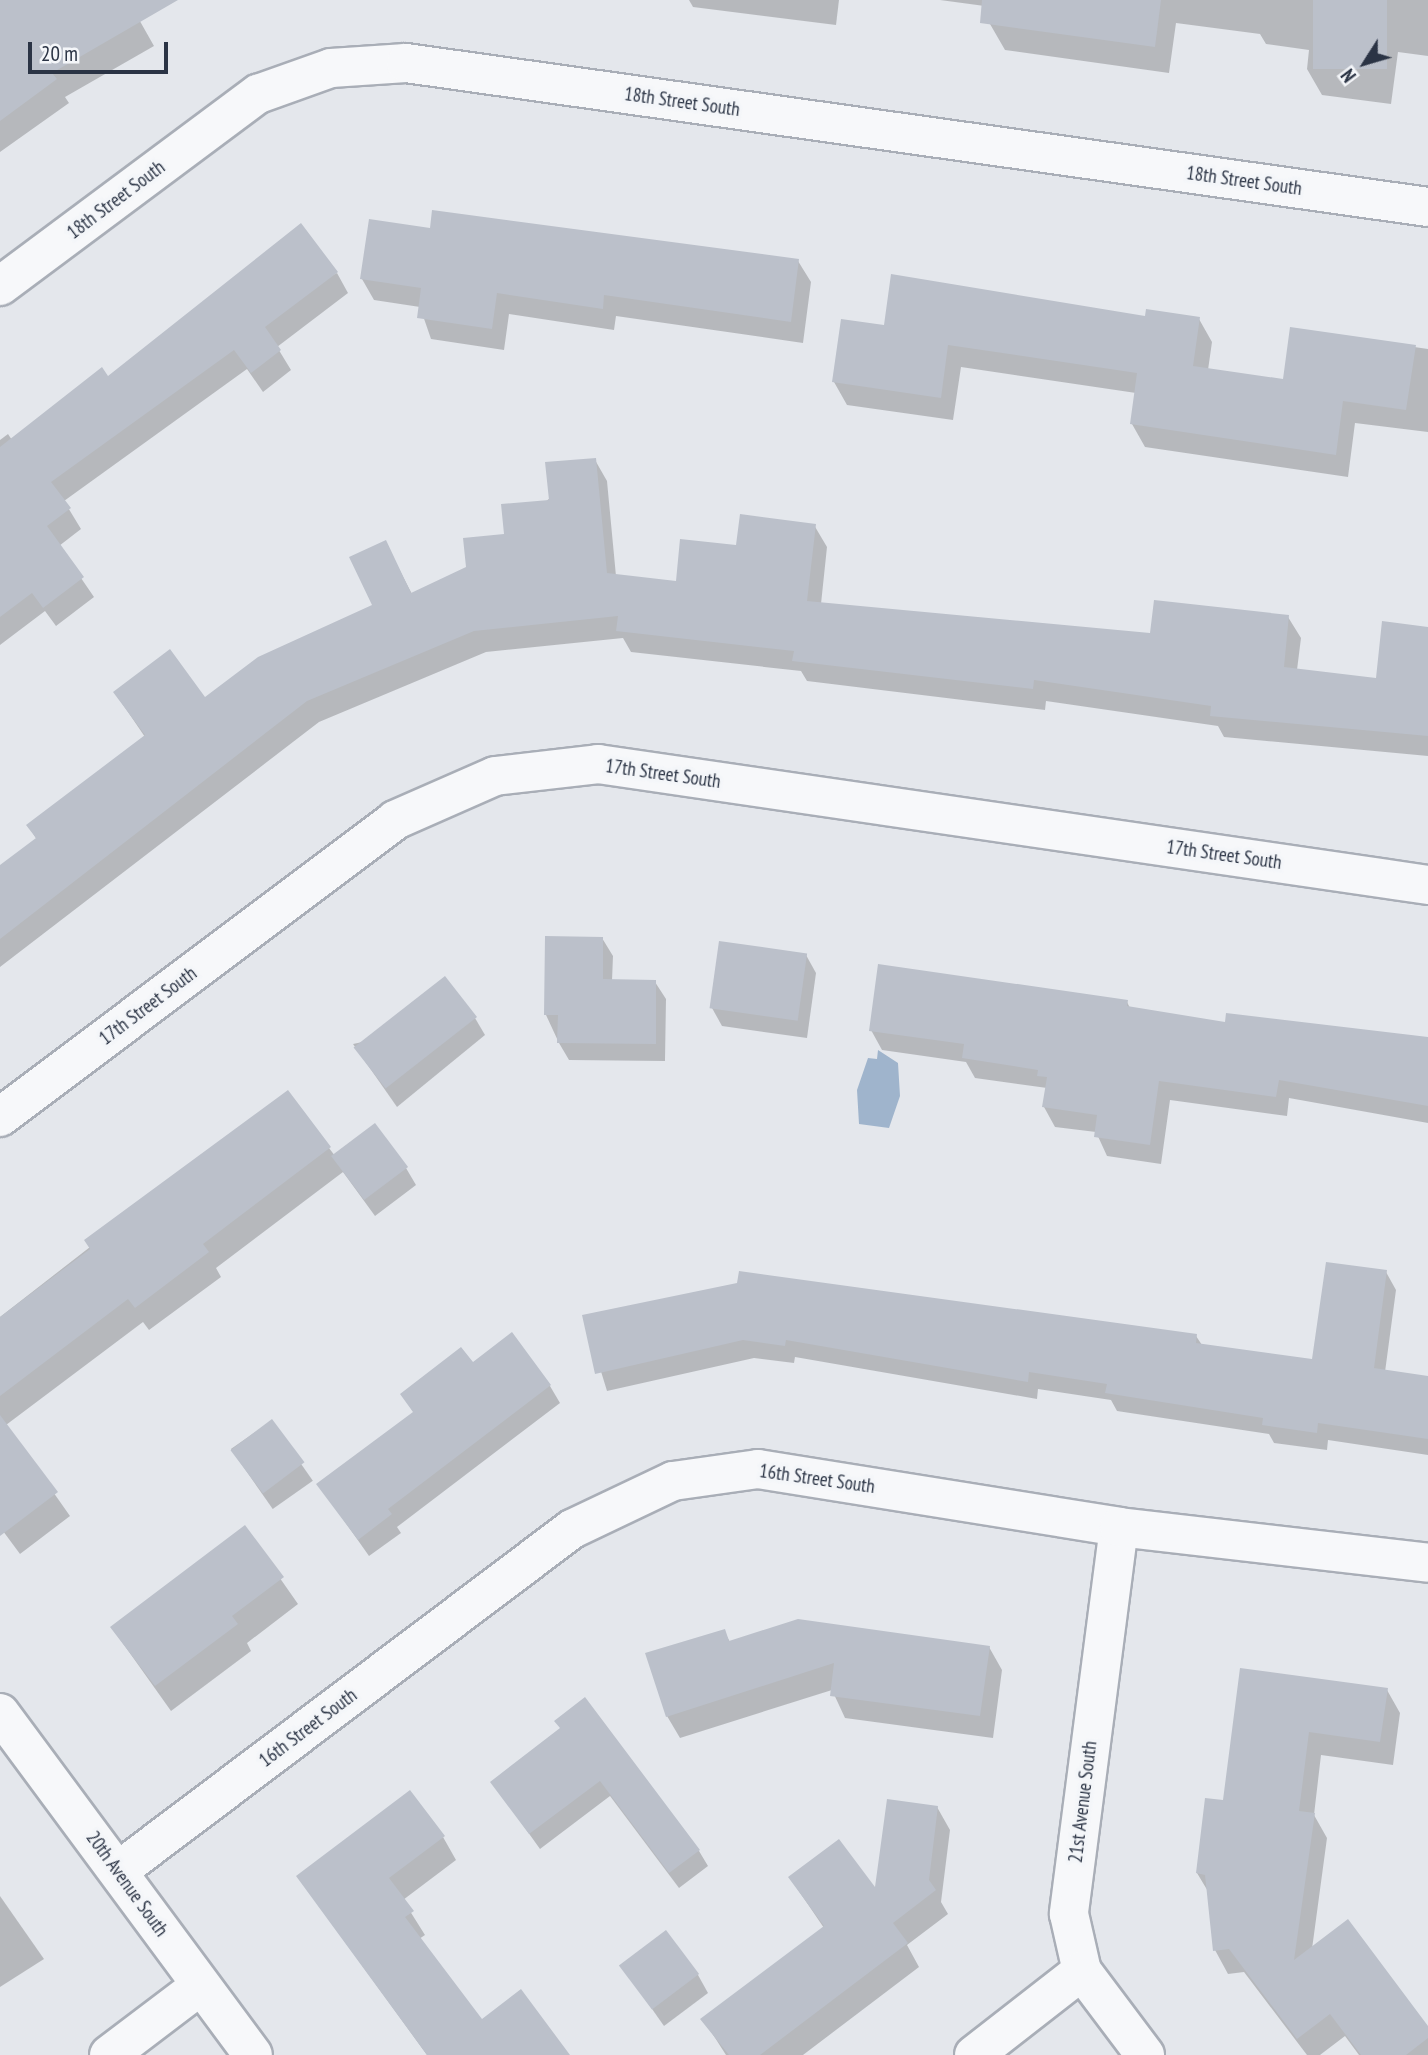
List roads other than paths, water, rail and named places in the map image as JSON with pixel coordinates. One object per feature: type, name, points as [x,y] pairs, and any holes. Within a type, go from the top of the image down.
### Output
[{"type":"street","name":"18th Street South","points":[[0,286],[258,94],[331,68],[406,63],[1428,207]]},
{"type":"street","name":"17th Street South","points":[[0,1117],[395,820],[495,776],[598,764],[1428,884]]},
{"type":"street","name":"16th Street South","points":[[118,1871],[572,1529],[673,1481],[758,1469],[1119,1527],[1428,1563]]},
{"type":"street","name":"21st Avenue South","points":[[1119,1527],[1069,1914],[1082,1971],[1145,2055]]},
{"type":"street","name":"20th Avenue South","points":[[0,1713],[253,2055]]},
{"type":"street","points":[[974,2055],[1082,1971]]},
{"type":"street","points":[[109,2055],[200,1986]]},
{"type":"water","points":[[878,1050],[898,1063],[900,1096],[889,1128],[859,1124],[857,1090],[868,1058],[877,1059]]}]
